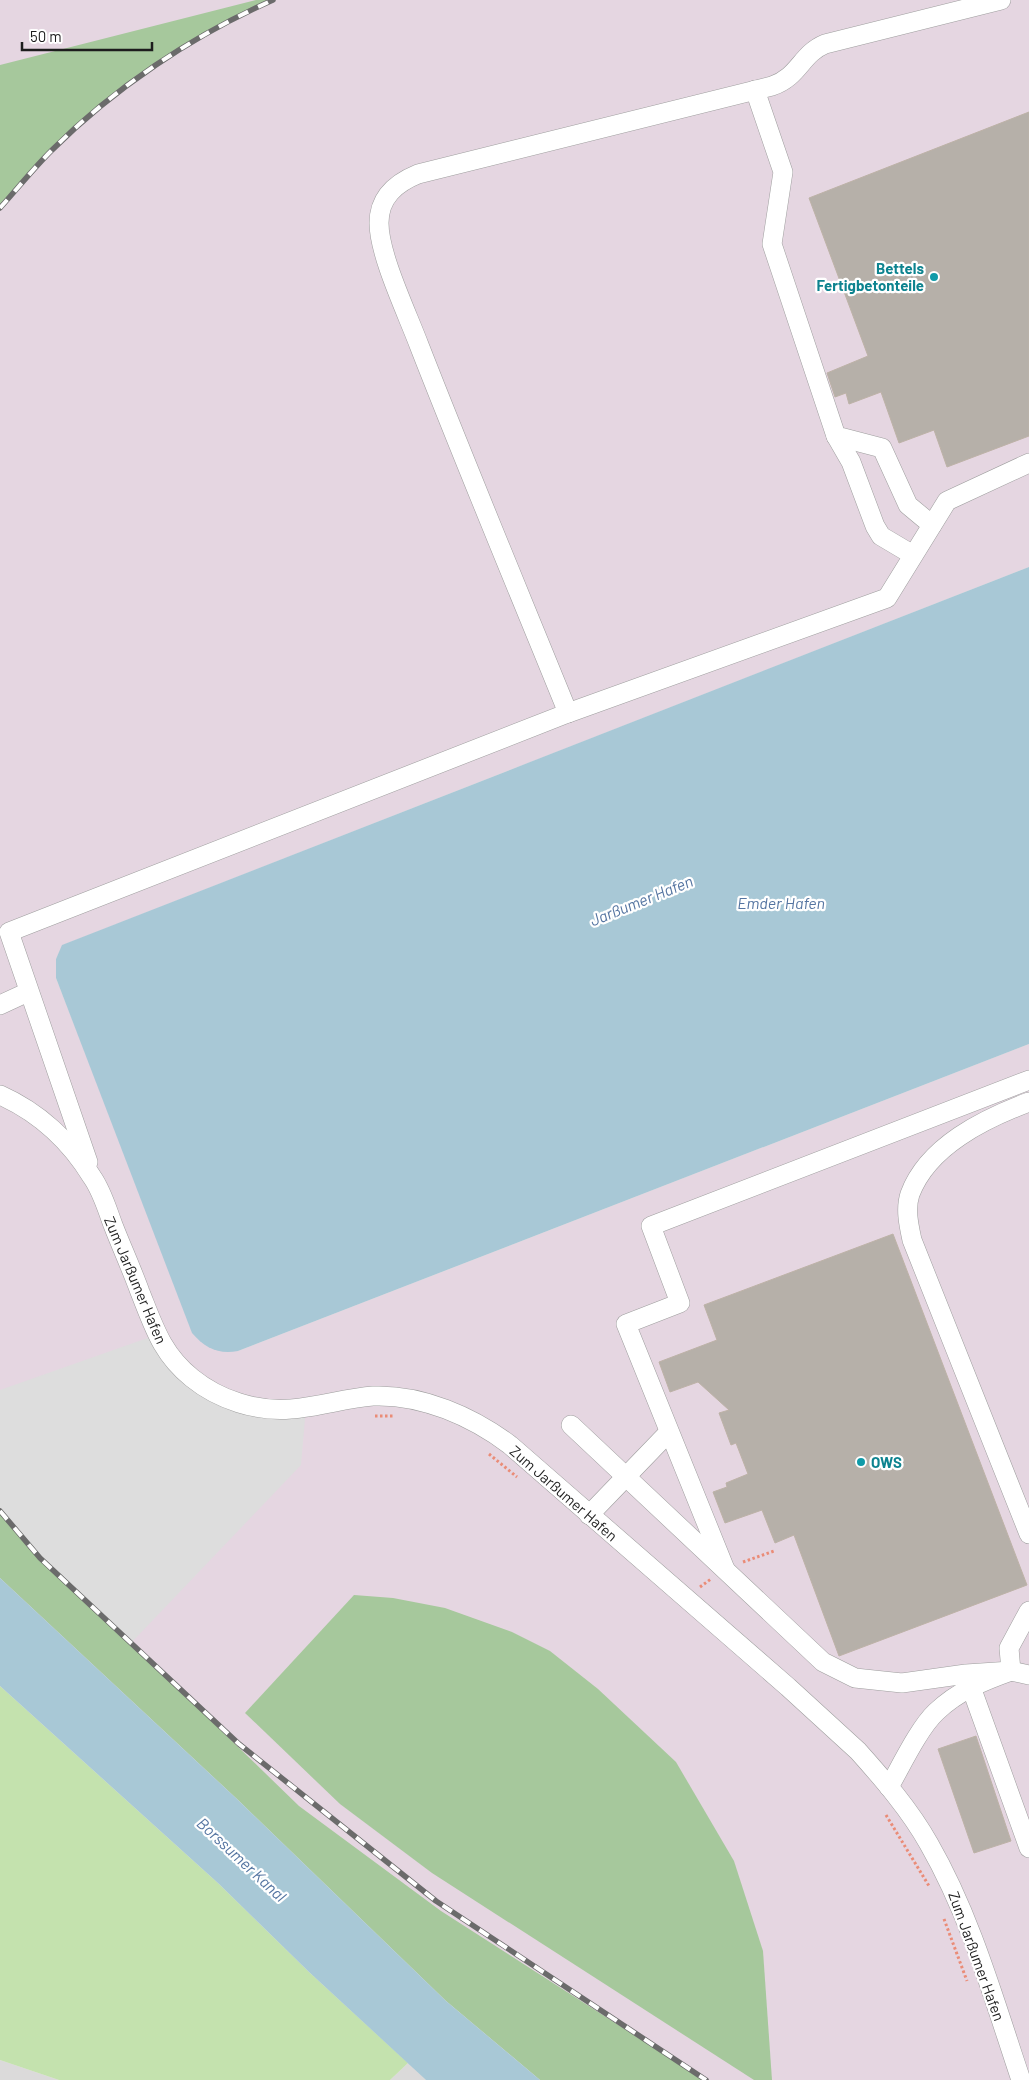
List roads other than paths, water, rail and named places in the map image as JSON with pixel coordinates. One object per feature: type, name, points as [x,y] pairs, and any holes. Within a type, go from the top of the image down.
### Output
[{"type":"street","points":[[568,713],[436,389],[390,267],[380,234],[381,209],[386,198],[395,186],[418,174],[779,83],[788,78],[809,54],[825,44],[1001,0]]},
{"type":"street","points":[[755,90],[783,172],[772,244],[836,436],[851,462],[875,526],[881,536],[913,556]]},
{"type":"street","points":[[836,436],[882,448],[908,505],[932,525]]},
{"type":"street","points":[[93,1177],[9,932],[568,713],[887,598],[947,501],[1029,463]]},
{"type":"street","points":[[0,1005],[28,992]]},
{"type":"street","points":[[724,1570],[626,1324],[680,1303],[651,1226],[1029,1080]]},
{"type":"street","name":"Zum Jarßumer Hafen","points":[[0,1095],[28,1110],[63,1139],[93,1177],[156,1335],[176,1364],[198,1383],[227,1399],[244,1404],[290,1410],[374,1396],[393,1397],[422,1402],[453,1412],[489,1429],[858,1751],[889,1787],[929,1844],[962,1908],[1021,2080]]},
{"type":"street","points":[[1029,1102],[978,1125],[947,1145],[926,1167],[910,1195],[908,1219],[912,1240],[1029,1534]]},
{"type":"street","points":[[571,1425],[823,1662],[854,1678],[902,1683],[966,1674],[1020,1673]]},
{"type":"street","points":[[589,1515],[669,1432]]},
{"type":"street","points":[[1020,1673],[1008,1648],[1029,1611]]},
{"type":"street","points":[[889,1787],[911,1748],[935,1713],[955,1696],[982,1681],[1020,1673]]},
{"type":"street","points":[[971,1687],[1029,1848]]},
{"type":"water","name":"Emder Hafen","points":[[1029,567],[1029,1044],[238,1351],[225,1352],[213,1349],[202,1343],[192,1333],[56,978],[56,959],[62,945]]},
{"type":"water","name":"Borssumer Kanal","points":[[0,1578],[238,1800],[446,2001],[540,2080],[426,2080],[309,1972],[219,1884],[0,1686]]},
{"type":"railway","points":[[0,208],[51,151],[75,128],[128,85],[184,47],[243,14],[273,0]]},
{"type":"railway","points":[[0,1511],[40,1558],[239,1744],[436,1901],[706,2080]]},
{"type":"place","name":"Bettels Fertigbetonteile","points":[[934,277]]},
{"type":"place","name":"OWS","points":[[861,1462]]},
{"type":"water label","name":"Jarßumer Hafen","points":[[641,900]]}]
